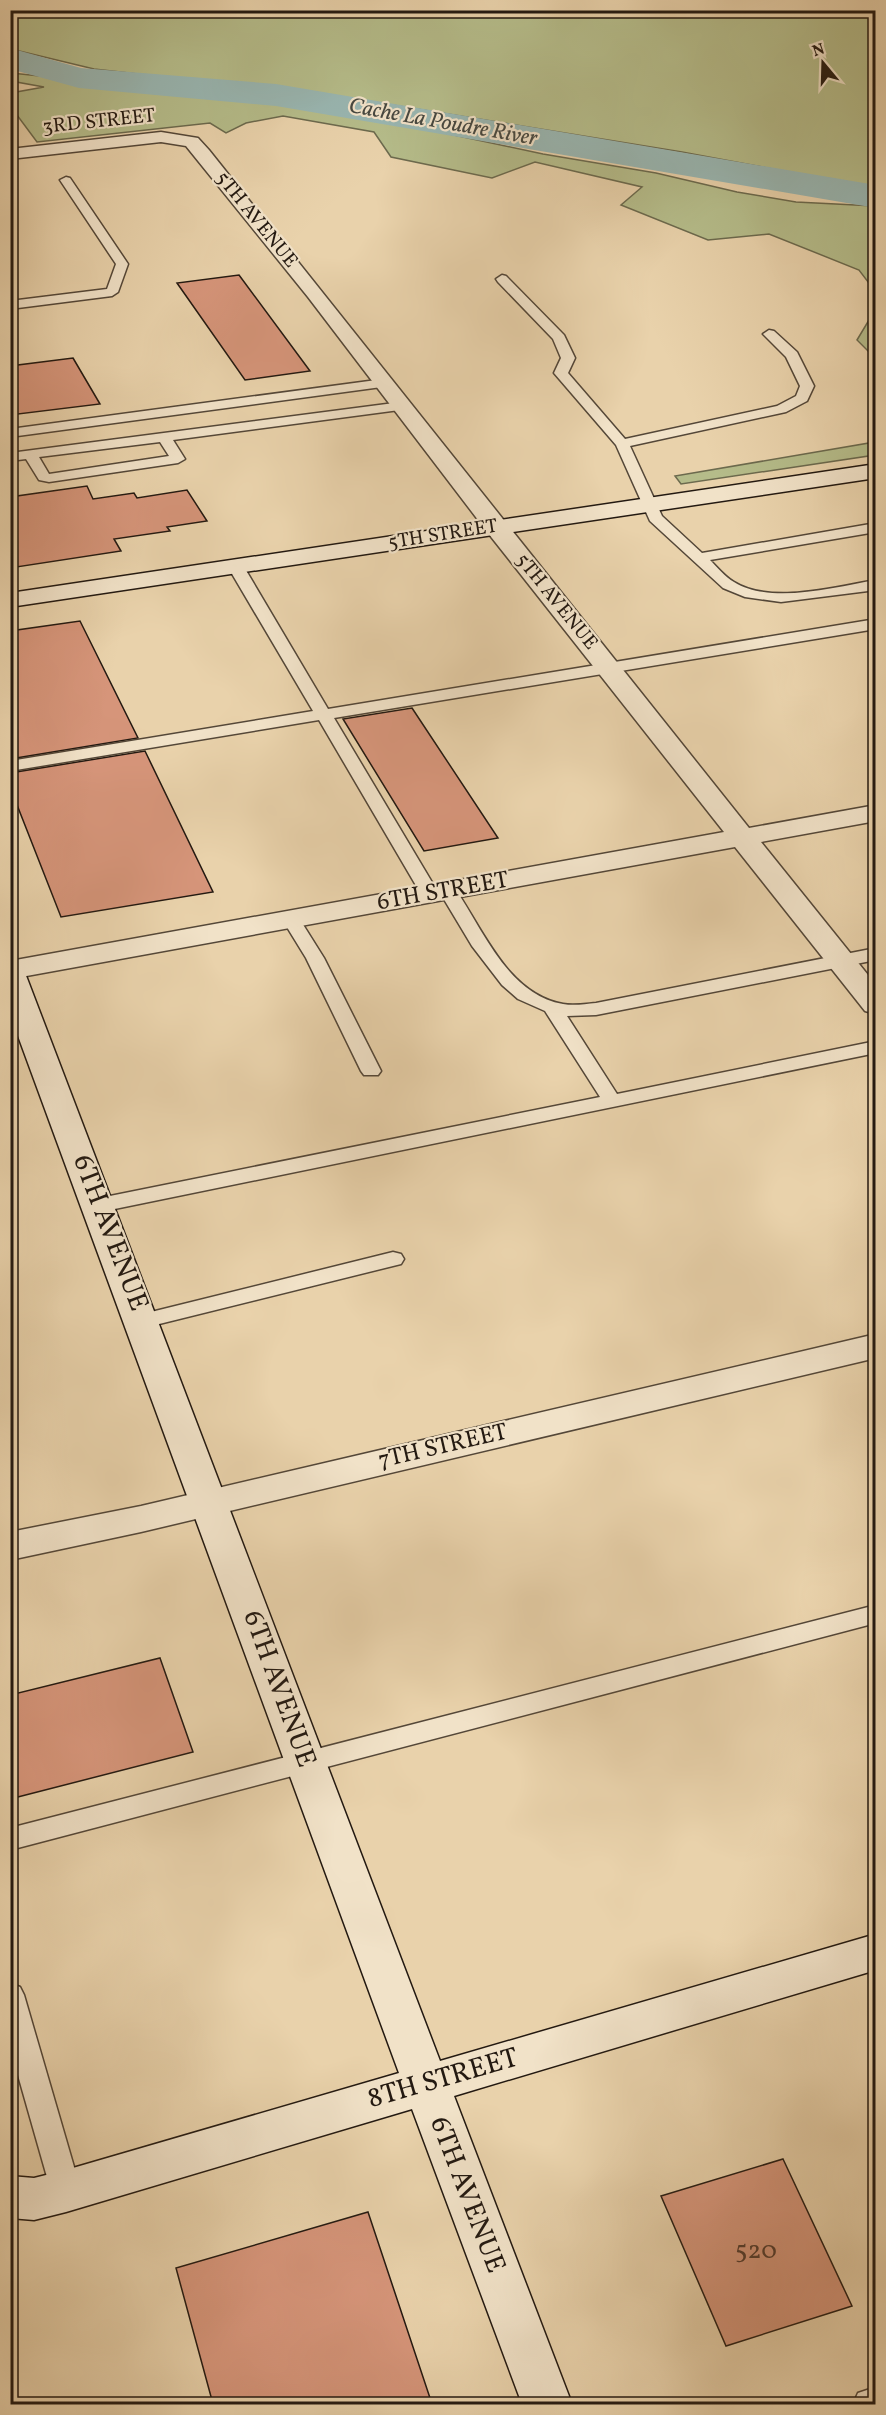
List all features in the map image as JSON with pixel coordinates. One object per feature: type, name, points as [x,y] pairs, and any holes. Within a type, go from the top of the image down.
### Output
[{"type":"street","name":"3RD STREET","points":[[10,154],[161,137],[192,142]]},
{"type":"street","name":"5TH AVENUE","points":[[192,142],[315,293],[495,528],[609,667],[876,1005]]},
{"type":"street","name":"5TH STREET","points":[[10,600],[876,471]]},
{"type":"street","name":"6TH STREET","points":[[10,971],[876,813]]},
{"type":"street","name":"6TH AVENUE","points":[[10,971],[143,1321],[424,2084],[547,2404]]},
{"type":"street","name":"7TH STREET","points":[[10,1546],[141,1520],[876,1346]]},
{"type":"street","name":"8TH STREET","points":[[30,2201],[876,1952]]},
{"type":"lane","points":[[10,304],[112,292],[122,264],[66,180]]},
{"type":"lane","points":[[502,279],[559,338],[568,358],[561,373],[622,444],[655,518],[728,585],[741,592],[783,597],[876,585]]},
{"type":"lane","points":[[622,444],[781,409],[802,398],[807,386],[792,355],[769,334]]},
{"type":"lane","points":[[10,433],[384,383]]},
{"type":"lane","points":[[10,457],[402,406]]},
{"type":"lane","points":[[31,454],[44,477],[49,478],[178,459],[164,437]]},
{"type":"lane","points":[[697,558],[876,527]]},
{"type":"lane","points":[[236,567],[323,714],[439,893],[496,965],[519,991],[535,1002],[564,1010],[596,1009],[876,954]]},
{"type":"lane","points":[[10,766],[876,624]]},
{"type":"lane","points":[[291,919],[315,958],[370,1071]]},
{"type":"lane","points":[[552,1007],[612,1101]]},
{"type":"lane","points":[[99,1205],[876,1047]]},
{"type":"lane","points":[[143,1321],[393,1259]]},
{"type":"lane","points":[[10,1839],[876,1614]]},
{"type":"lane","points":[[10,1995],[30,2201]]},
{"type":"lane","points":[[869,2404],[876,2402]]},
{"type":"green space","points":[[10,11],[875,11],[875,188],[682,152],[349,98],[94,69],[11,49]]},
{"type":"green space","points":[[11,73],[274,100],[346,112],[543,154],[656,173],[737,192],[796,202],[875,206],[875,291],[859,270],[769,234],[708,240],[621,205],[642,187],[535,162],[492,178],[391,157],[374,132],[283,116],[246,123],[226,133],[210,123],[37,142],[11,107],[11,93],[44,87],[11,81]]},
{"type":"green space","points":[[875,310],[875,358],[857,340]]},
{"type":"green space","points":[[875,442],[875,455],[681,484],[675,476]]},
{"type":"building","points":[[239,275],[310,371],[245,380],[177,283]]},
{"type":"building","points":[[73,358],[100,404],[10,415],[10,366]]},
{"type":"building","points":[[87,486],[93,499],[134,493],[137,498],[187,490],[207,521],[167,527],[170,531],[114,539],[121,551],[10,568],[10,497]]},
{"type":"building","points":[[80,621],[138,738],[10,759],[10,631]]},
{"type":"building","points":[[412,708],[498,838],[424,851],[343,719]]},
{"type":"building","points":[[145,751],[213,892],[61,917],[10,787],[10,773]]},
{"type":"building","points":[[160,1658],[193,1752],[10,1799],[10,1695]]},
{"type":"building","points":[[783,2159],[852,2306],[726,2346],[661,2196]]},
{"type":"building","points":[[368,2212],[432,2404],[213,2404],[176,2268]]},
{"type":"waterway","name":"Cache La Poudre River","points":[[10,58],[79,78],[276,95],[876,197]]}]
